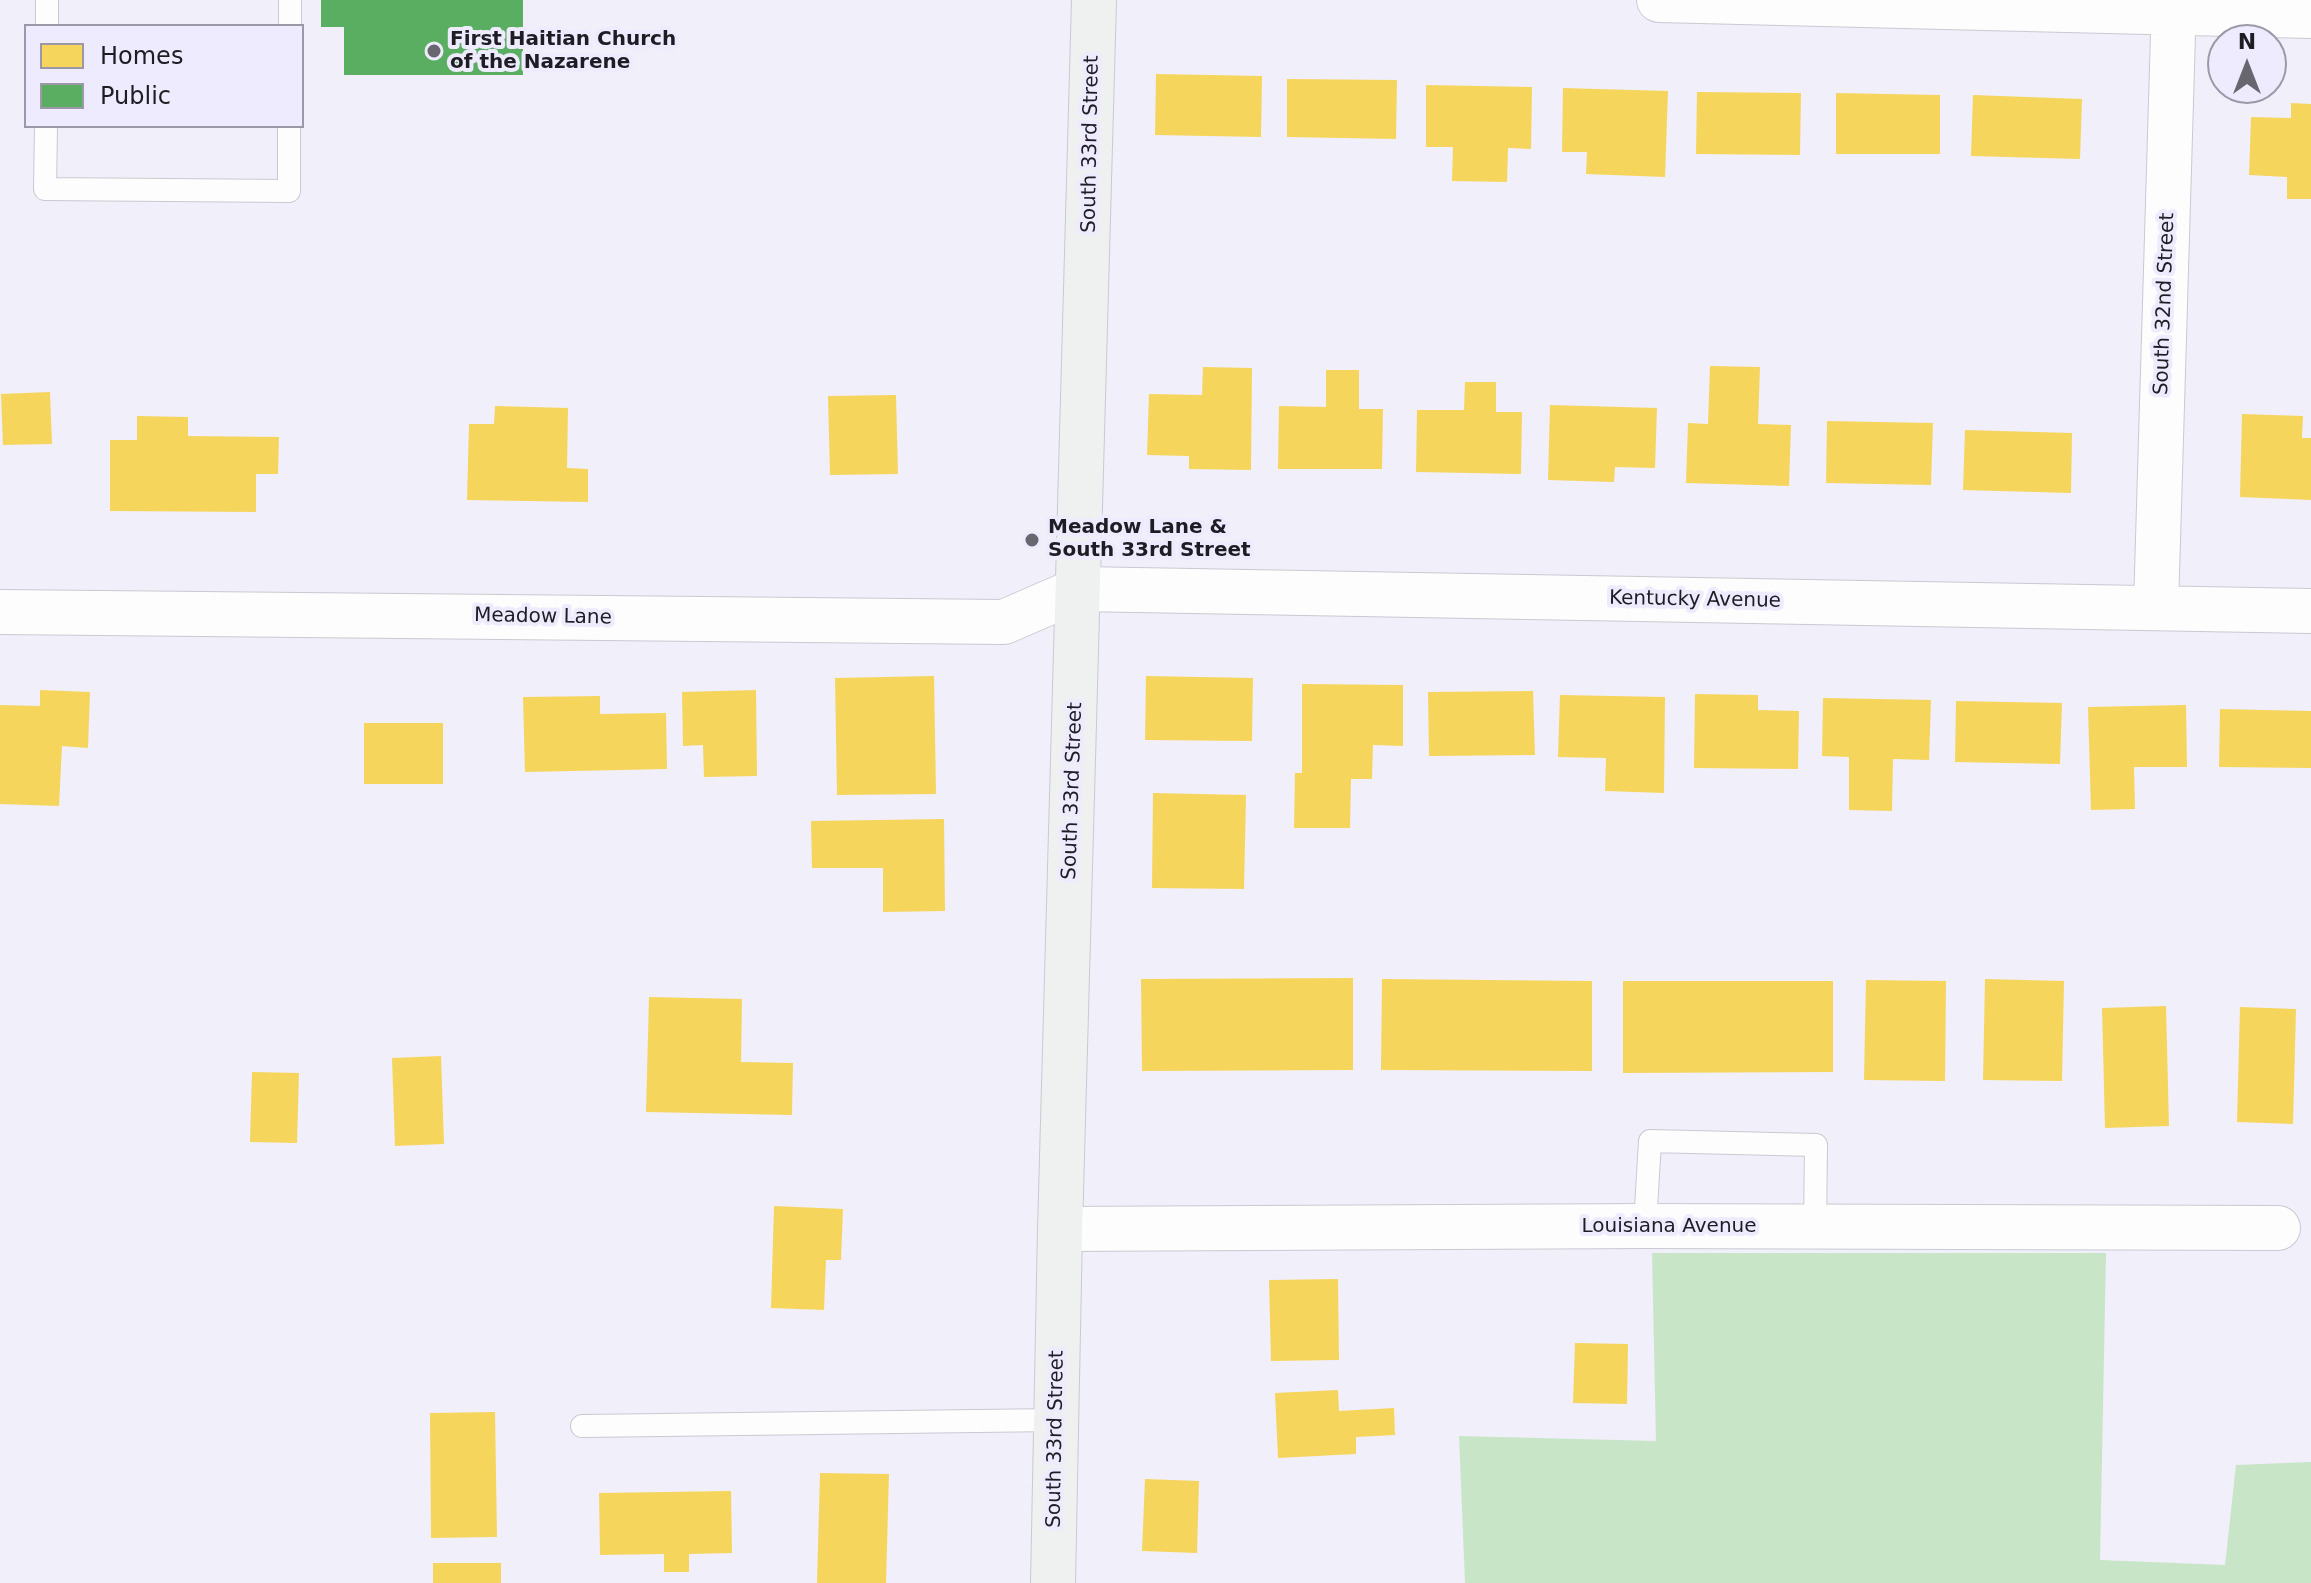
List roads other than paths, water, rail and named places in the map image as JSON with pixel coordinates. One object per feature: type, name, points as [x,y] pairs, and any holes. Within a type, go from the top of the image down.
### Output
[{"type":"street","name":"South 33rd Street","points":[[1053,1583],[1094,0]]},
{"type":"street","points":[[1659,0],[2174,6],[2311,16]]},
{"type":"street","name":"South 32nd Street","points":[[2156,607],[2174,6]]},
{"type":"street","name":"Kentucky Avenue","points":[[1080,589],[2311,611]]},
{"type":"street","name":"Meadow Lane","points":[[0,612],[1004,622],[1080,589]]},
{"type":"street","name":"Louisiana Avenue","points":[[1060,1229],[1645,1226],[2278,1228]]},
{"type":"lane","points":[[47,0],[47,24]]},
{"type":"lane","points":[[290,0],[290,24]]},
{"type":"lane","points":[[46,128],[45,189],[289,191],[289,128]]},
{"type":"lane","points":[[1645,1226],[1650,1141],[1816,1145],[1815,1228]]},
{"type":"lane","points":[[582,1426],[1056,1420]]},
{"type":"place","name":"First Haitian Church of the Nazarene","points":[[434,51]]},
{"type":"place","name":"Meadow Lane & South 33rd Street","points":[[1032,540]]}]
